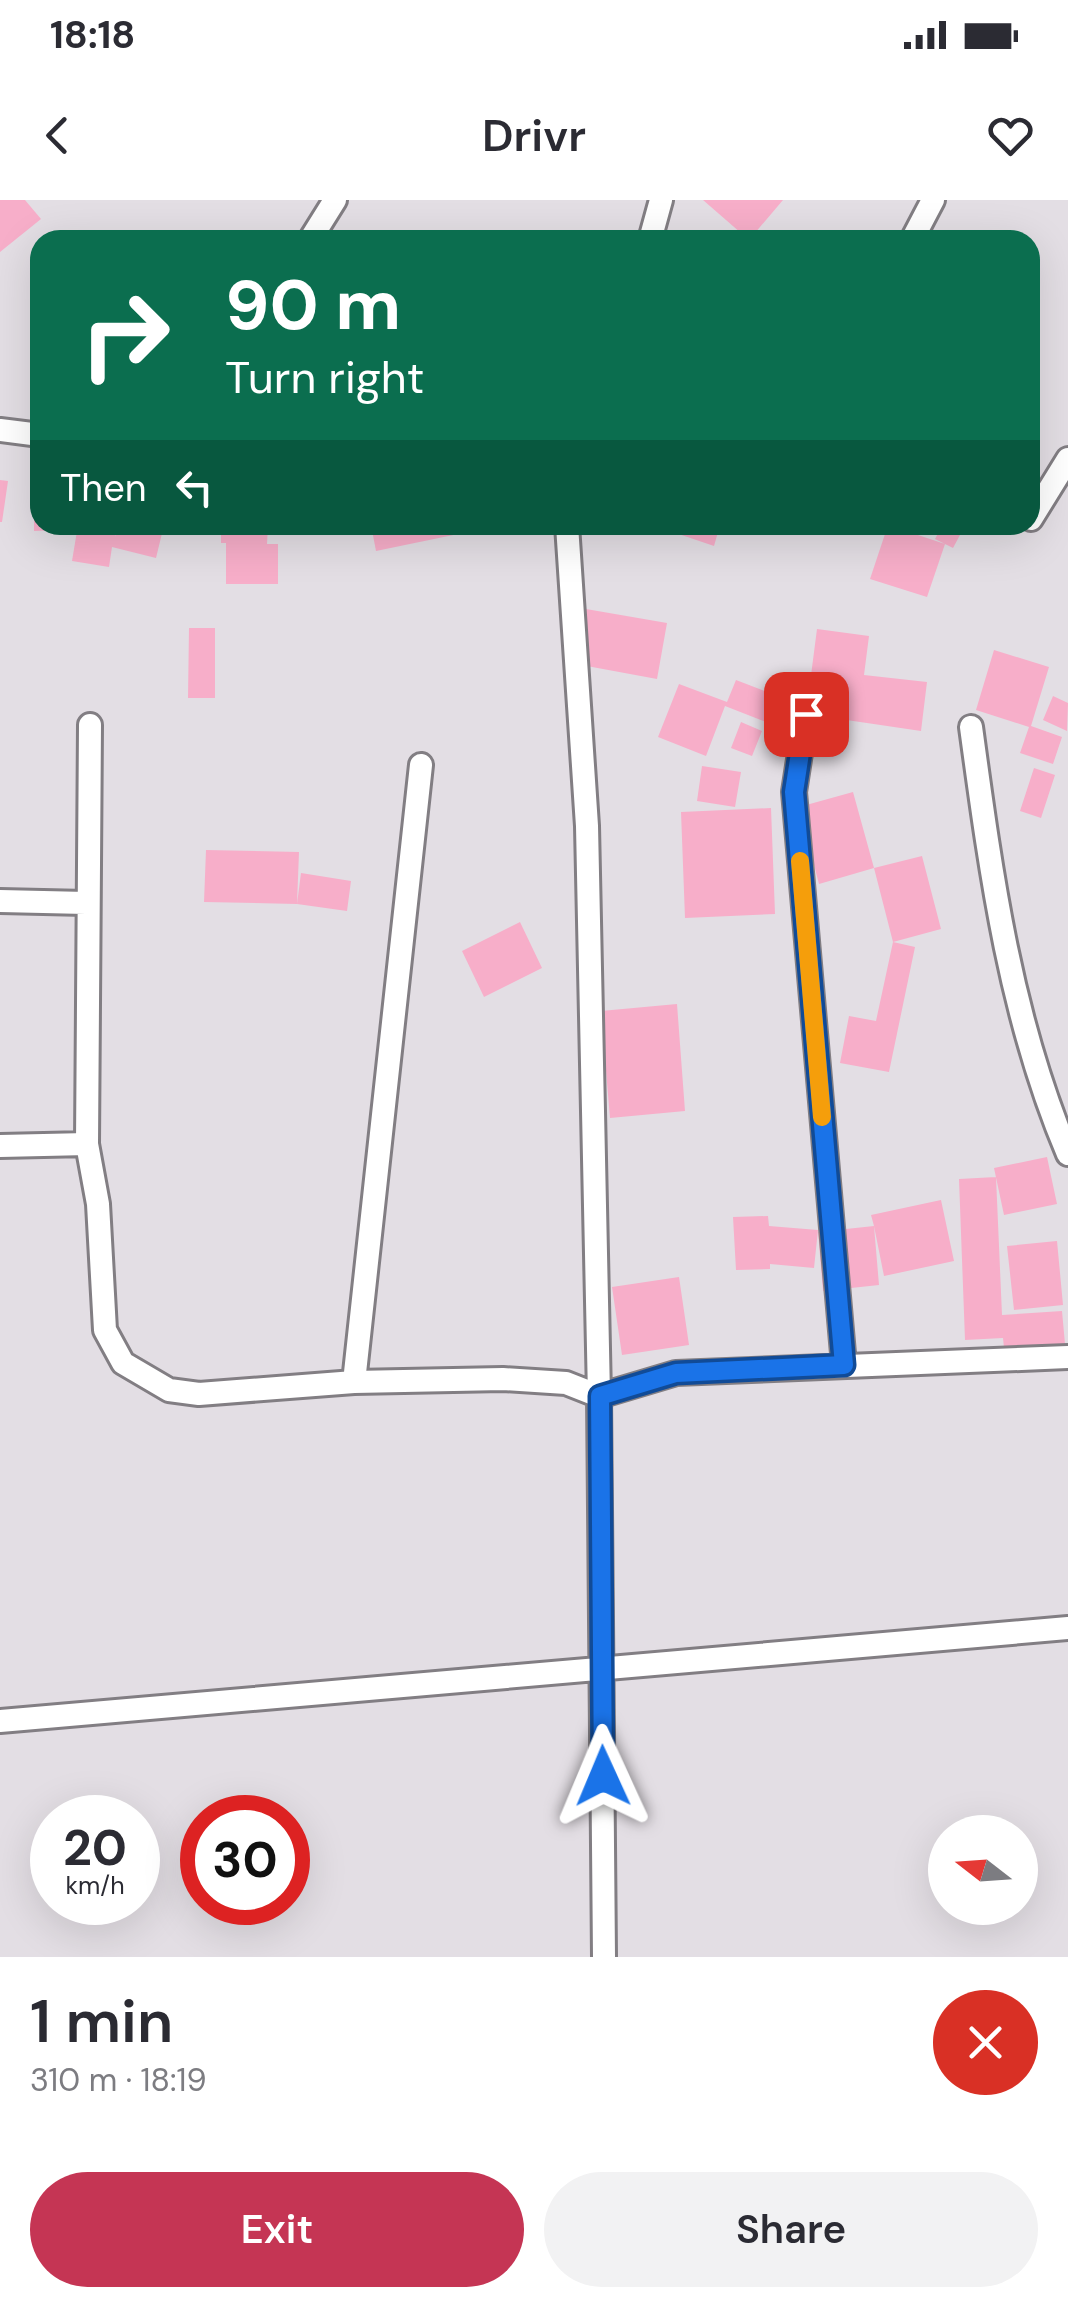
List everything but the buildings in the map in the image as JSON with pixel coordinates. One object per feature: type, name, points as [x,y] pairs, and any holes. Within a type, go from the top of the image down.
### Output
[{"type":"street","points":[[316,230],[335,200]]},
{"type":"street","points":[[653,230],[662,200]]},
{"type":"street","points":[[917,230],[933,200]]},
{"type":"street","points":[[0,430],[30,434]]},
{"type":"street","points":[[1040,504],[1068,460]]},
{"type":"street","points":[[569,535],[588,826],[600,1396],[604,1957]]},
{"type":"street","points":[[806,714],[794,792],[844,1365]]},
{"type":"street","points":[[90,725],[87,1144],[98,1204],[105,1330],[123,1362],[169,1390],[198,1394],[354,1382],[551,1381],[600,1396],[676,1373],[1068,1357]]},
{"type":"street","points":[[971,727],[990,873],[1013,992],[1037,1082],[1068,1154]]},
{"type":"street","points":[[354,1382],[421,765]]},
{"type":"street","points":[[0,900],[86,902]]},
{"type":"street","points":[[0,1146],[87,1144]]},
{"type":"street","points":[[0,1721],[1068,1628]]},
{"type":"slow traffic","points":[[800,861],[822,1117]]},
{"type":"route","points":[[603,1776],[600,1396],[676,1373],[844,1365],[794,792],[796,758],[806,714]]}]
